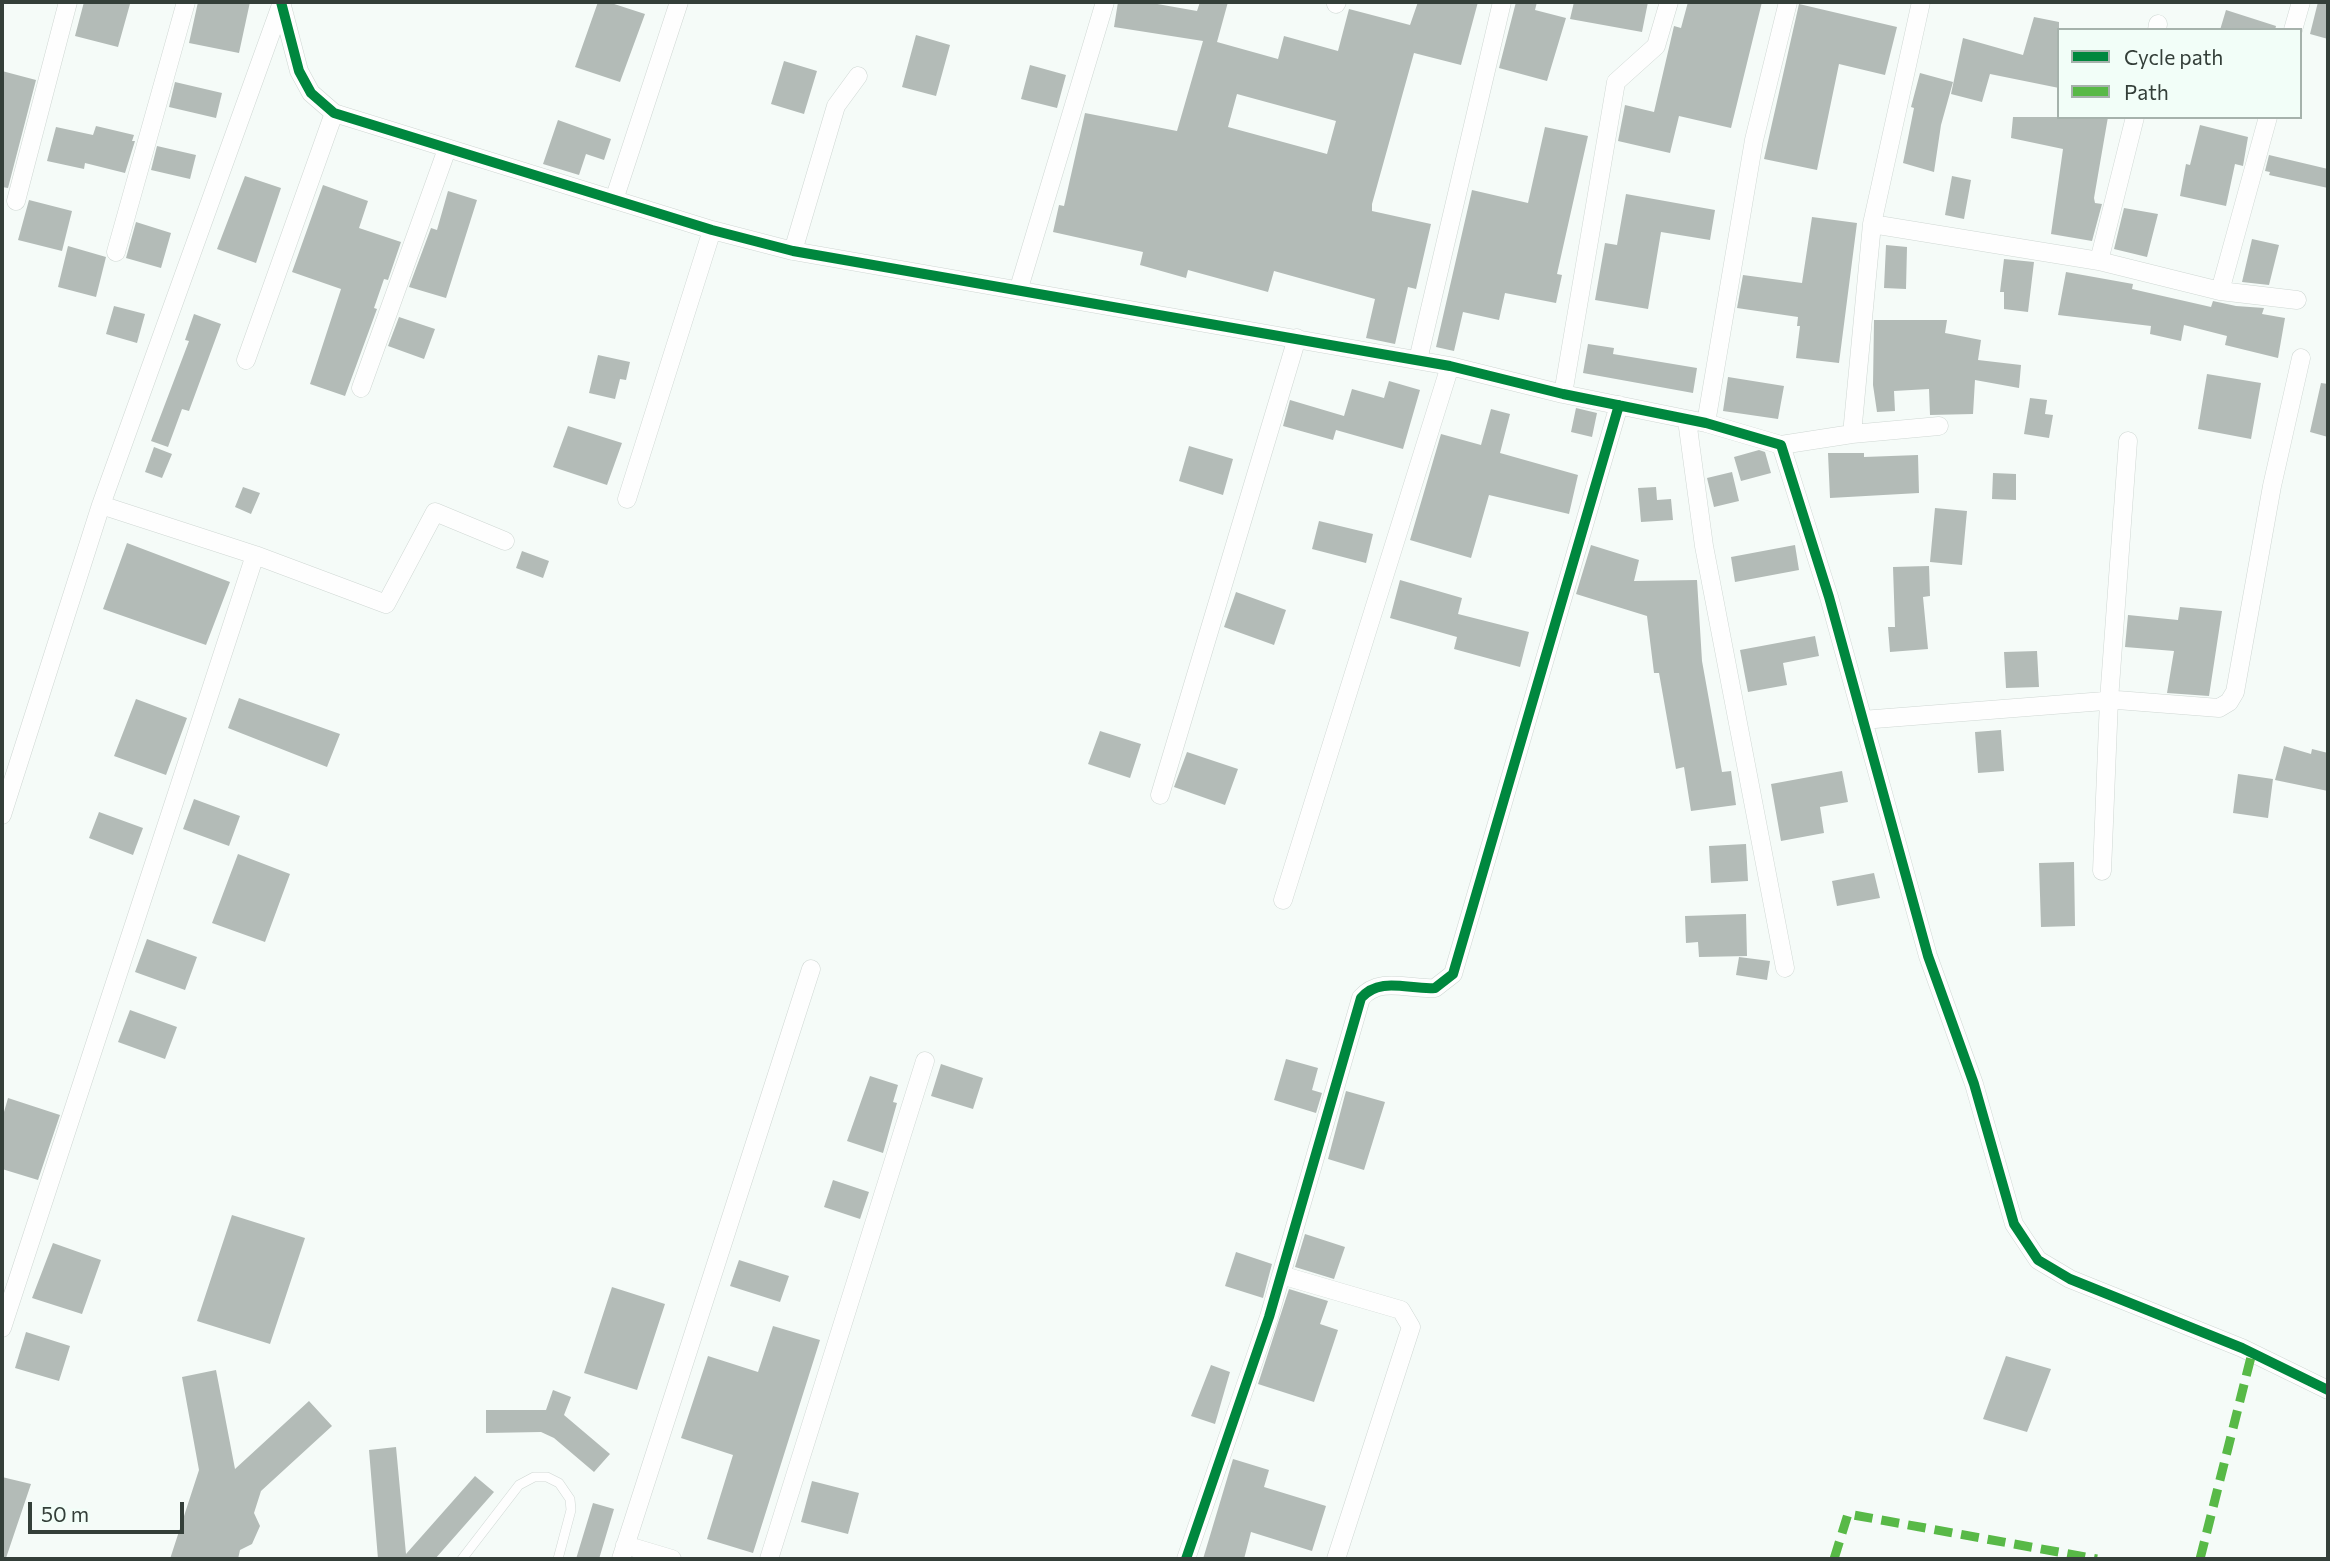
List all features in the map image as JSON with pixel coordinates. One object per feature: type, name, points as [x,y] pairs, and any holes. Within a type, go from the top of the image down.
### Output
[{"type":"street","points":[[16,201],[68,2]]},
{"type":"street","points":[[116,252],[186,2]]},
{"type":"street","points":[[614,200],[679,2]]},
{"type":"street","points":[[1019,288],[1105,2]]},
{"type":"street","points":[[1418,360],[1502,2]]},
{"type":"street","points":[[1563,394],[1616,82],[1656,46],[1669,2]]},
{"type":"street","points":[[1706,423],[1754,140],[1788,2]]},
{"type":"street","points":[[1852,434],[1872,224],[1921,2]]},
{"type":"street","points":[[2294,28],[2301,2]]},
{"type":"street","points":[[281,3],[299,71],[311,93],[334,113],[712,230],[793,251],[1019,288],[1450,366],[1563,394],[1706,423],[1782,445],[1852,434],[1939,426]]},
{"type":"street","points":[[2,815],[101,505],[281,3]]},
{"type":"street","points":[[793,251],[836,106],[858,76]]},
{"type":"street","points":[[246,360],[334,113]]},
{"type":"street","points":[[2099,261],[2134,119]]},
{"type":"street","points":[[2220,291],[2267,119]]},
{"type":"street","points":[[361,388],[447,149]]},
{"type":"street","points":[[1872,224],[2099,261],[2220,291],[2297,300]]},
{"type":"street","points":[[627,499],[712,230]]},
{"type":"street","points":[[1160,795],[1297,338]]},
{"type":"street","points":[[1862,720],[2109,701],[2219,708],[2235,692],[2272,486],[2301,358]]},
{"type":"street","points":[[1283,900],[1450,366]]},
{"type":"street","points":[[1186,1559],[1281,1275],[1362,998],[1369,989],[1381,985],[1435,988],[1453,974],[1619,405]]},
{"type":"street","points":[[1687,420],[1704,546],[1785,968]]},
{"type":"street","points":[[2102,871],[2109,701],[2128,441]]},
{"type":"street","points":[[1782,445],[1829,597],[1928,956],[1974,1084],[2014,1224],[2038,1259],[2070,1279],[2242,1348],[2328,1391]]},
{"type":"street","points":[[101,505],[255,555],[386,604],[435,512],[505,541]]},
{"type":"street","points":[[2,1328],[255,555]]},
{"type":"street","points":[[672,1559],[623,1552],[811,968]]},
{"type":"street","points":[[769,1559],[925,1061]]},
{"type":"street","points":[[1281,1275],[1401,1310],[1411,1327],[1336,1559]]},
{"type":"lane","points":[[462,1559],[519,1485],[534,1477],[547,1477],[559,1483],[570,1499],[571,1510],[558,1559]]},
{"type":"building","points":[[84,2],[130,4],[118,47],[75,36]]},
{"type":"building","points":[[198,2],[250,2],[239,53],[189,43]]},
{"type":"building","points":[[598,2],[608,2],[645,14],[620,82],[575,67]]},
{"type":"building","points":[[1118,2],[1146,2],[1197,11],[1200,2],[1228,2],[1217,42],[1278,59],[1284,36],[1338,51],[1349,9],[1410,25],[1418,2],[1478,2],[1461,65],[1414,53],[1372,204],[1372,211],[1431,224],[1416,289],[1408,287],[1395,344],[1366,338],[1375,299],[1274,271],[1268,292],[1188,270],[1186,278],[1140,265],[1143,252],[1053,232],[1059,205],[1064,206],[1085,113],[1177,131],[1203,41],[1114,27]],"holes":[[[1237,94],[1336,121],[1327,154],[1228,127]]]},
{"type":"building","points":[[1516,2],[1537,2],[1535,10],[1566,18],[1547,81],[1499,68]]},
{"type":"building","points":[[1574,2],[1648,2],[1642,32],[1570,19]]},
{"type":"building","points":[[1688,2],[1762,2],[1731,128],[1679,116],[1670,153],[1618,141],[1625,105],[1654,112],[1674,26],[1681,28]]},
{"type":"building","points":[[2318,2],[2328,2],[2328,39],[2310,34]]},
{"type":"building","points":[[1799,4],[1897,27],[1885,75],[1839,64],[1817,170],[1764,159]]},
{"type":"building","points":[[2226,10],[2276,26],[2276,28],[2221,28]]},
{"type":"building","points":[[2034,17],[2059,22],[2057,88],[1990,74],[1982,102],[1951,94],[1963,38],[2023,55]]},
{"type":"building","points":[[916,35],[950,45],[936,96],[902,87]]},
{"type":"building","points":[[784,61],[817,71],[804,114],[771,104]]},
{"type":"building","points":[[1030,65],[1066,75],[1057,108],[1021,99]]},
{"type":"building","points":[[2,71],[36,80],[8,188],[2,187]]},
{"type":"building","points":[[1920,73],[1953,82],[1941,125],[1934,172],[1903,163],[1914,108],[1911,107]]},
{"type":"building","points":[[175,82],[222,93],[216,118],[169,107]]},
{"type":"building","points":[[2013,117],[2108,119],[2094,198],[2095,203],[2102,204],[2092,241],[2051,234],[2063,149],[2011,138]]},
{"type":"building","points":[[558,120],[611,139],[604,160],[586,154],[579,175],[543,164]]},
{"type":"building","points":[[2200,125],[2248,137],[2243,166],[2235,164],[2226,206],[2180,196],[2186,164],[2190,165]]},
{"type":"building","points":[[96,126],[134,135],[132,141],[135,141],[125,173],[85,163],[84,169],[47,161],[56,127],[93,135]]},
{"type":"building","points":[[1545,127],[1588,136],[1557,274],[1562,275],[1556,303],[1505,293],[1499,320],[1463,312],[1454,351],[1436,347],[1472,190],[1528,203]]},
{"type":"building","points":[[157,146],[196,155],[190,179],[151,170]]},
{"type":"building","points":[[2269,155],[2328,169],[2328,188],[2269,175],[2270,172],[2265,171]]},
{"type":"building","points":[[245,176],[281,188],[256,263],[217,249]]},
{"type":"building","points":[[1952,176],[1971,180],[1964,219],[1945,215]]},
{"type":"building","points":[[323,185],[368,201],[359,228],[401,242],[388,280],[384,279],[374,308],[377,309],[345,396],[310,384],[341,289],[292,272]]},
{"type":"building","points":[[448,191],[477,200],[446,298],[409,287],[431,228],[437,230]]},
{"type":"building","points":[[1626,194],[1715,210],[1710,240],[1661,232],[1648,309],[1595,300],[1605,243],[1617,245]]},
{"type":"building","points":[[29,200],[72,211],[62,251],[18,240]]},
{"type":"building","points":[[2124,208],[2158,214],[2147,257],[2114,249]]},
{"type":"building","points":[[1812,217],[1857,223],[1839,363],[1796,358],[1800,326],[1797,326],[1798,317],[1737,308],[1743,275],[1802,283]]},
{"type":"building","points":[[136,222],[171,233],[161,268],[126,258]]},
{"type":"building","points":[[2252,239],[2279,245],[2269,285],[2242,282]]},
{"type":"building","points":[[1886,245],[1907,247],[1906,289],[1884,288]]},
{"type":"building","points":[[68,246],[106,257],[96,297],[58,287]]},
{"type":"building","points":[[2004,259],[2034,262],[2028,312],[2004,309],[2004,292],[2000,292]]},
{"type":"building","points":[[2066,272],[2133,284],[2132,289],[2211,307],[2213,301],[2264,308],[2262,314],[2285,318],[2278,358],[2225,345],[2227,336],[2184,325],[2181,341],[2150,334],[2151,326],[2058,315]]},
{"type":"building","points":[[114,306],[145,314],[137,343],[106,334]]},
{"type":"building","points":[[194,314],[221,324],[189,411],[182,409],[168,447],[151,441],[189,341],[185,340]]},
{"type":"building","points":[[399,317],[435,329],[424,359],[388,346]]},
{"type":"building","points":[[1874,320],[1947,320],[1945,333],[1981,340],[1978,360],[2021,365],[2019,388],[1975,380],[1973,414],[1930,415],[1929,389],[1894,391],[1895,411],[1877,412],[1873,385]]},
{"type":"building","points":[[1588,344],[1614,348],[1613,354],[1697,368],[1693,393],[1583,373]]},
{"type":"building","points":[[598,355],[630,362],[626,380],[620,379],[615,399],[589,393]]},
{"type":"building","points":[[2207,374],[2261,383],[2251,439],[2198,429]]},
{"type":"building","points":[[1728,377],[1784,386],[1778,419],[1723,411]]},
{"type":"building","points":[[1389,381],[1420,390],[1403,449],[1336,430],[1333,440],[1283,426],[1290,400],[1344,416],[1352,389],[1384,398]]},
{"type":"building","points":[[2321,383],[2328,384],[2328,437],[2310,432]]},
{"type":"building","points":[[2030,398],[2047,400],[2045,414],[2053,415],[2049,438],[2024,434]]},
{"type":"building","points":[[1576,408],[1597,413],[1592,437],[1571,432]]},
{"type":"building","points":[[1491,409],[1510,414],[1500,453],[1578,475],[1569,514],[1489,495],[1471,558],[1410,540],[1441,434],[1481,445]]},
{"type":"building","points":[[568,426],[622,443],[607,485],[553,467]]},
{"type":"building","points":[[1189,446],[1233,459],[1223,495],[1179,481]]},
{"type":"building","points":[[154,447],[172,454],[162,478],[145,472]]},
{"type":"building","points":[[1759,450],[1765,452],[1771,473],[1741,481],[1734,457]]},
{"type":"building","points":[[1828,453],[1864,453],[1864,457],[1918,455],[1919,493],[1830,498]]},
{"type":"building","points":[[1732,472],[1739,501],[1714,507],[1707,478]]},
{"type":"building","points":[[1993,473],[2016,474],[2016,500],[1992,499]]},
{"type":"building","points":[[243,487],[260,493],[251,514],[235,507]]},
{"type":"building","points":[[1656,487],[1657,500],[1671,499],[1673,520],[1641,522],[1638,488]]},
{"type":"building","points":[[1935,508],[1967,511],[1962,565],[1930,562]]},
{"type":"building","points":[[1319,521],[1373,534],[1366,563],[1312,549]]},
{"type":"building","points":[[127,543],[230,582],[206,645],[103,609]]},
{"type":"building","points":[[1591,545],[1639,560],[1634,581],[1697,580],[1702,661],[1722,772],[1731,771],[1736,805],[1691,811],[1684,767],[1676,769],[1659,673],[1654,673],[1647,616],[1576,594]]},
{"type":"building","points":[[1795,545],[1799,570],[1735,582],[1731,557]]},
{"type":"building","points":[[522,551],[549,561],[543,578],[516,568]]},
{"type":"building","points":[[1929,566],[1930,596],[1923,597],[1928,649],[1890,652],[1888,627],[1895,627],[1893,567]]},
{"type":"building","points":[[1400,580],[1462,598],[1458,614],[1529,632],[1520,667],[1454,649],[1457,637],[1390,618]]},
{"type":"building","points":[[1236,592],[1286,610],[1274,645],[1224,627]]},
{"type":"building","points":[[2180,607],[2222,611],[2209,696],[2167,693],[2174,651],[2125,647],[2128,615],[2178,620]]},
{"type":"building","points":[[1815,636],[1819,656],[1783,663],[1787,685],[1748,692],[1740,650]]},
{"type":"building","points":[[2037,651],[2039,687],[2006,688],[2004,652]]},
{"type":"building","points":[[239,698],[340,734],[327,767],[228,728]]},
{"type":"building","points":[[136,699],[187,718],[166,775],[114,756]]},
{"type":"building","points":[[2001,730],[2004,771],[1978,773],[1975,732]]},
{"type":"building","points":[[1100,731],[1141,744],[1130,778],[1088,764]]},
{"type":"building","points":[[2284,746],[2311,754],[2312,749],[2328,753],[2328,791],[2275,780]]},
{"type":"building","points":[[1187,752],[1238,769],[1225,805],[1174,787]]},
{"type":"building","points":[[1842,771],[1848,802],[1820,807],[1824,833],[1781,841],[1771,784]]},
{"type":"building","points":[[2238,774],[2273,779],[2268,818],[2233,813]]},
{"type":"building","points":[[194,799],[240,816],[229,846],[183,829]]},
{"type":"building","points":[[99,812],[143,828],[133,855],[89,838]]},
{"type":"building","points":[[1746,844],[1748,881],[1711,883],[1709,846]]},
{"type":"building","points":[[238,854],[290,874],[265,942],[212,923]]},
{"type":"building","points":[[2074,862],[2075,926],[2041,927],[2039,863]]},
{"type":"building","points":[[1874,873],[1880,898],[1837,906],[1832,881]]},
{"type":"building","points":[[1746,914],[1747,956],[1699,957],[1698,942],[1686,943],[1685,916]]},
{"type":"building","points":[[147,939],[197,957],[185,990],[135,972]]},
{"type":"building","points":[[1739,957],[1770,961],[1767,980],[1736,975]]},
{"type":"building","points":[[130,1010],[177,1027],[165,1059],[118,1042]]},
{"type":"building","points":[[1286,1059],[1318,1068],[1312,1090],[1322,1093],[1316,1113],[1274,1100]]},
{"type":"building","points":[[941,1064],[983,1078],[973,1109],[931,1096]]},
{"type":"building","points":[[870,1076],[898,1085],[893,1102],[897,1103],[883,1153],[847,1141]]},
{"type":"building","points":[[1346,1091],[1385,1102],[1364,1170],[1328,1159]]},
{"type":"building","points":[[8,1098],[60,1115],[38,1180],[2,1169],[2,1119]]},
{"type":"building","points":[[833,1180],[869,1192],[860,1219],[824,1207]]},
{"type":"building","points":[[232,1215],[305,1238],[270,1344],[197,1321]]},
{"type":"building","points":[[1305,1234],[1345,1247],[1334,1279],[1295,1267]]},
{"type":"building","points":[[53,1243],[101,1260],[82,1314],[32,1298]]},
{"type":"building","points":[[1236,1252],[1272,1264],[1263,1298],[1225,1286]]},
{"type":"building","points":[[739,1260],[789,1276],[780,1302],[730,1286]]},
{"type":"building","points":[[612,1287],[665,1304],[637,1390],[584,1373]]},
{"type":"building","points":[[1289,1289],[1328,1301],[1320,1324],[1338,1330],[1314,1402],[1258,1384]]},
{"type":"building","points":[[773,1326],[820,1340],[753,1553],[707,1539],[733,1455],[681,1438],[708,1356],[758,1372]]},
{"type":"building","points":[[26,1332],[70,1346],[59,1381],[15,1368]]},
{"type":"building","points":[[2006,1356],[2051,1369],[2027,1432],[1983,1419]]},
{"type":"building","points":[[1211,1365],[1230,1372],[1215,1424],[1191,1416]]},
{"type":"building","points":[[216,1370],[235,1469],[309,1401],[332,1426],[261,1491],[254,1513],[260,1526],[252,1544],[240,1550],[238,1559],[170,1559],[199,1470],[182,1377]]},
{"type":"building","points":[[553,1390],[571,1397],[564,1415],[610,1454],[594,1472],[554,1438],[541,1432],[486,1433],[486,1410],[546,1410]]},
{"type":"building","points":[[396,1447],[406,1554],[475,1476],[494,1492],[435,1559],[378,1559],[369,1450]]},
{"type":"building","points":[[1233,1459],[1269,1470],[1264,1487],[1326,1506],[1312,1551],[1251,1532],[1244,1559],[1203,1559]]},
{"type":"building","points":[[2,1477],[31,1484],[6,1558],[2,1558]]},
{"type":"building","points":[[812,1481],[859,1493],[848,1534],[801,1522]]},
{"type":"building","points":[[593,1503],[614,1509],[599,1559],[576,1559]]},
{"type":"marked path","points":[[2200,1559],[2252,1353]]},
{"type":"marked path","points":[[1834,1559],[1848,1514],[2097,1559]]},
{"type":"cycle path","points":[[281,2],[299,71],[311,93],[334,113],[712,230],[793,251],[1450,366],[1563,394],[1706,423],[1781,445],[1829,597],[1928,956],[1974,1084],[2014,1224],[2038,1260],[2070,1279],[2242,1348],[2328,1390]]},
{"type":"cycle path","points":[[1186,1559],[1269,1317],[1361,998],[1377,987],[1435,988],[1453,974],[1619,405]]}]
